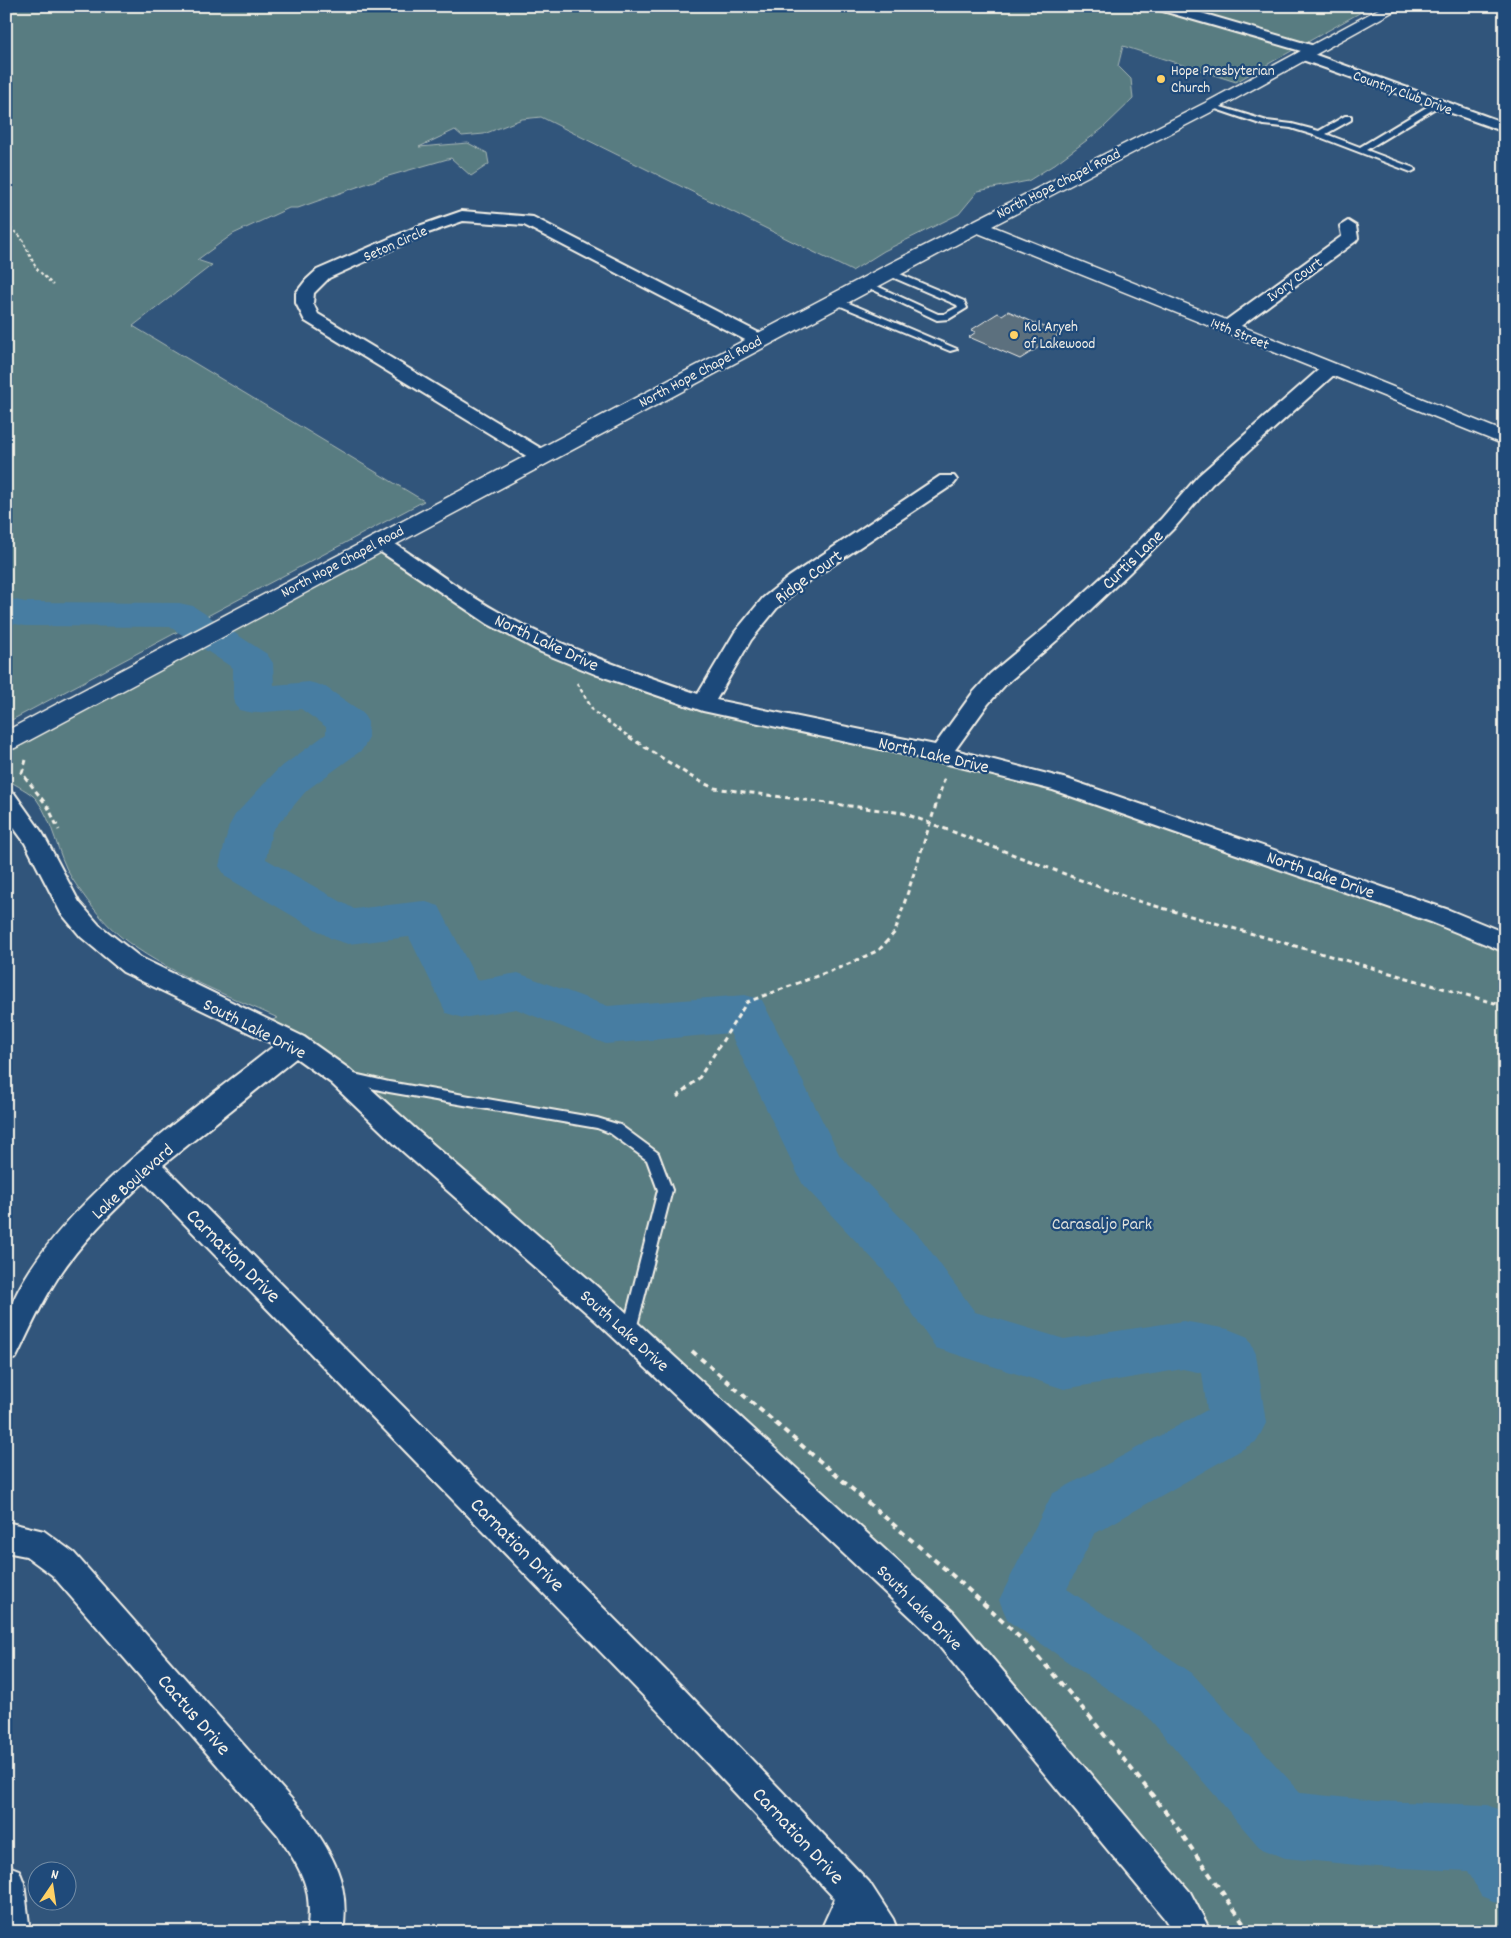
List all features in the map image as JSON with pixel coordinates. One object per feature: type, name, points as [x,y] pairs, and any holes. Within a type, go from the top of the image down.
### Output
[{"type":"main road","name":"North Hope Chapel Road","points":[[6,742],[834,300],[1211,106],[1396,6]]},
{"type":"main road","name":"14th Street","points":[[976,226],[1505,439]]},
{"type":"street","name":"Country Club Drive","points":[[1161,6],[1307,53],[1505,128]]},
{"type":"street","name":"Seton Circle","points":[[540,456],[311,317],[304,306],[304,292],[323,274],[422,230],[462,216],[510,217],[527,220],[552,232],[759,340]]},
{"type":"street","name":"Ivory Court","points":[[1228,328],[1350,238],[1348,226]]},
{"type":"street","name":"Curtis Lane","points":[[945,756],[980,700],[998,679],[1102,588],[1168,524],[1205,480],[1330,369]]},
{"type":"street","name":"Ridge Court","points":[[703,704],[742,637],[770,603],[796,582],[947,480]]},
{"type":"street","name":"North Lake Drive","points":[[379,542],[495,619],[558,651],[603,669],[703,704],[945,756],[1058,784],[1238,844],[1440,916],[1505,943]]},
{"type":"street","name":"South Lake Drive","points":[[6,799],[35,840],[70,907],[90,931],[107,946],[132,965],[294,1044],[340,1076],[410,1141],[629,1333],[941,1623],[1177,1905],[1193,1932]]},
{"type":"street","name":"Lake Boulevard","points":[[6,1349],[31,1296],[63,1248],[94,1214],[145,1165],[294,1044]]},
{"type":"street","name":"Carnation Drive","points":[[145,1165],[670,1699],[856,1895],[880,1932]]},
{"type":"street","name":"Cactus Drive","points":[[6,1538],[33,1542],[63,1564],[290,1823],[320,1868],[328,1913],[325,1932]]},
{"type":"street","points":[[6,1883],[12,1932]]},
{"type":"street","points":[[838,1932],[856,1895]]},
{"type":"lane","points":[[1360,150],[1438,104]]},
{"type":"lane","points":[[1211,106],[1266,122],[1292,126],[1320,134],[1411,170]]},
{"type":"lane","points":[[1320,134],[1348,118]]},
{"type":"lane","points":[[865,284],[937,317],[946,317],[963,308],[961,303],[888,272]]},
{"type":"lane","points":[[834,300],[953,349]]},
{"type":"lane","points":[[340,1076],[389,1087],[597,1123],[615,1129],[653,1157],[665,1190],[629,1333]]},
{"type":"path","points":[[6,224],[21,237],[36,268],[53,285]]},
{"type":"path","points":[[558,651],[594,712],[645,748],[695,779],[714,788],[903,813],[1131,899],[1505,1006]]},
{"type":"path","points":[[677,1097],[699,1078],[747,1002],[844,966],[879,950],[895,932],[931,822],[945,756]]},
{"type":"green space","points":[[6,6],[1128,6],[1138,8],[1137,14],[1144,6],[1372,6],[1236,82],[1123,46],[1118,66],[1131,79],[1133,99],[1102,129],[1052,166],[1028,181],[978,191],[959,214],[884,251],[852,271],[541,117],[522,119],[484,134],[462,136],[455,130],[419,147],[468,143],[487,153],[489,164],[471,176],[451,158],[385,177],[298,208],[289,208],[233,234],[197,260],[212,265],[133,326],[424,501],[6,723]]},
{"type":"green space","name":"Carasaljo Park","points":[[379,542],[495,619],[703,704],[1048,781],[1505,943],[1505,1932],[1193,1932],[941,1623],[410,1141],[258,1025],[278,1018],[175,971],[137,949],[106,923],[93,908],[66,868],[48,818],[37,800],[27,791],[6,779],[6,742]]},
{"type":"building","name":"Kol Aryeh of Lakewood","points":[[1008,311],[1060,334],[1020,359],[969,337],[976,332],[971,330],[998,313],[1002,315]]},
{"type":"waterway","points":[[6,610],[25,614],[179,615],[253,663],[254,700],[309,695],[347,722],[347,740],[292,780],[251,826],[242,866],[348,927],[423,918],[463,1000],[518,991],[606,1025],[745,1013],[821,1170],[902,1254],[956,1331],[1064,1364],[1183,1345],[1228,1354],[1237,1423],[1073,1514],[1030,1600],[1170,1695],[1285,1825],[1377,1834],[1487,1838],[1505,1872]]},
{"type":"place","name":"Hope Presbyterian Church","points":[[1161,79]]},
{"type":"place","name":"Kol Aryeh of Lakewood","points":[[1014,335]]}]
